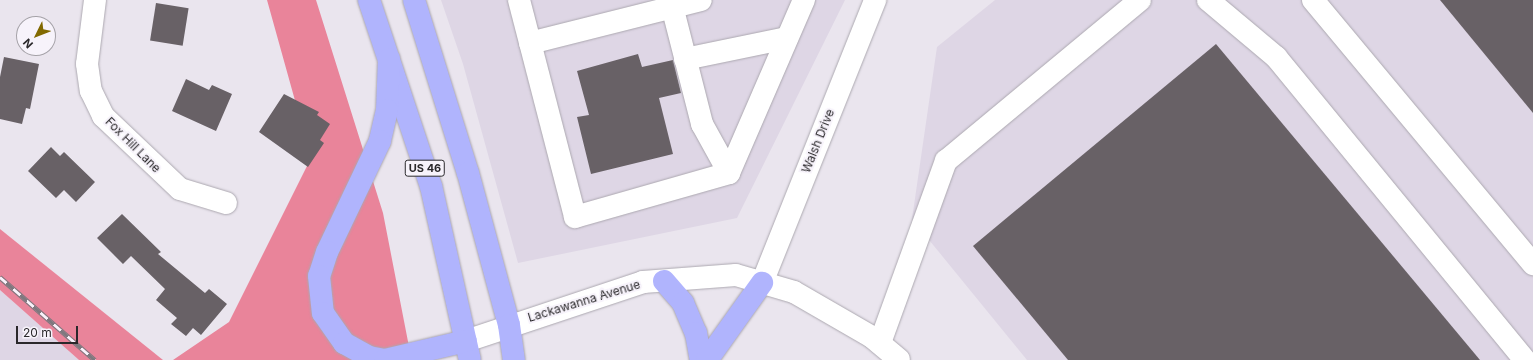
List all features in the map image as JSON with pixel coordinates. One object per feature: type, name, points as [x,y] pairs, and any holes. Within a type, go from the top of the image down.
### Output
[{"type":"highway","name":"US 46","points":[[369,0],[431,186],[468,351]]},
{"type":"highway","name":"US 46","points":[[414,0],[468,173],[509,325],[514,360]]},
{"type":"highway","points":[[389,59],[387,110],[380,141],[327,252],[319,276],[322,313],[344,343],[369,357],[391,359],[468,351]]},
{"type":"highway","points":[[664,281],[683,303],[696,333],[701,360]]},
{"type":"highway","points":[[707,360],[762,283]]},
{"type":"street","name":"Fox Hill Lane","points":[[95,0],[87,64],[91,91],[103,116],[180,189],[226,203]]},
{"type":"street","points":[[519,0],[575,217],[730,173]]},
{"type":"street","points":[[530,43],[672,6],[701,0]]},
{"type":"street","points":[[730,173],[804,0]]},
{"type":"street","name":"Walsh Drive","points":[[762,283],[875,0]]},
{"type":"street","points":[[880,343],[946,162],[1140,0]]},
{"type":"street","points":[[1208,0],[1276,57],[1525,360]]},
{"type":"street","points":[[1313,0],[1533,264]]},
{"type":"street","points":[[672,6],[702,124],[730,173]]},
{"type":"street","points":[[685,59],[787,38]]},
{"type":"street","name":"Lackawanna Avenue","points":[[468,351],[509,325],[643,282],[736,275],[794,292],[880,343],[900,360]]},
{"type":"shaded area","points":[[267,0],[316,0],[383,213],[411,357],[396,360],[173,360],[229,322],[311,158]]},
{"type":"shaded area","points":[[441,0],[845,0],[737,218],[518,263],[463,64]]},
{"type":"shaded area","points":[[995,0],[1533,0],[1533,360],[1027,360],[912,219],[937,47]]},
{"type":"shaded area","points":[[0,229],[163,360],[79,360],[0,290]]},
{"type":"shaded area","points":[[0,290],[79,360],[0,360]]},
{"type":"building","points":[[1440,0],[1533,0],[1533,113]]},
{"type":"building","points":[[156,3],[189,8],[183,46],[150,41]]},
{"type":"building","points":[[1216,44],[1480,360],[1068,360],[973,246]]},
{"type":"building","points":[[638,54],[642,67],[673,60],[681,93],[659,98],[673,154],[591,174],[577,117],[589,115],[577,71]]},
{"type":"building","points":[[4,57],[39,64],[30,109],[26,108],[22,124],[0,119],[0,77]]},
{"type":"building","points":[[186,79],[209,90],[212,85],[232,94],[216,131],[172,111]]},
{"type":"building","points":[[284,94],[319,112],[317,115],[330,124],[320,140],[324,143],[308,167],[259,132]]},
{"type":"building","points":[[51,147],[60,156],[64,152],[95,182],[76,202],[64,190],[56,198],[28,171]]},
{"type":"building","points":[[122,214],[161,252],[158,254],[205,293],[209,289],[227,304],[201,335],[193,328],[186,336],[171,324],[177,318],[156,300],[165,289],[131,256],[123,264],[97,238]]},
{"type":"railway","points":[[0,277],[95,360]]}]
